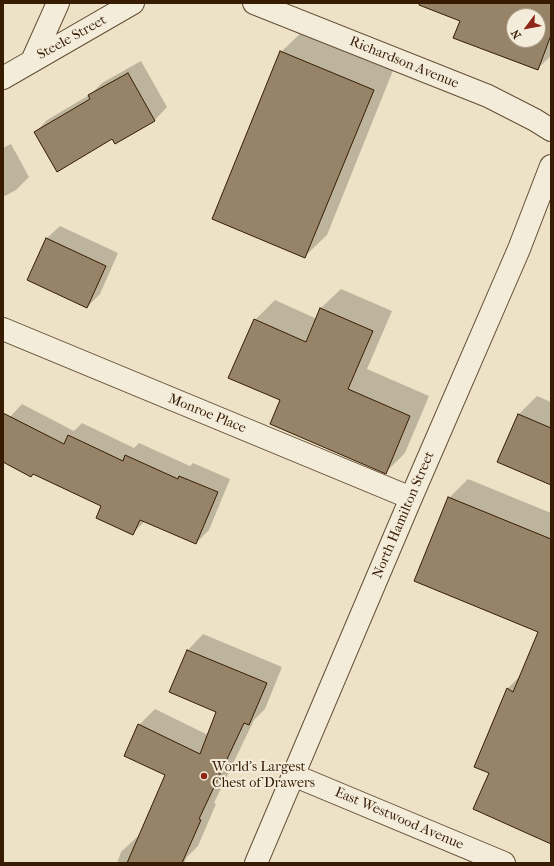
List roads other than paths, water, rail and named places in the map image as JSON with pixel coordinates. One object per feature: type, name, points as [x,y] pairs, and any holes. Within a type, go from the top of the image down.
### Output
[{"type":"street","name":"Steele Street","points":[[32,60],[58,3]]},
{"type":"street","name":"Steele Street","points":[[3,78],[133,3]]},
{"type":"street","name":"Richardson Avenue","points":[[254,3],[488,96],[535,120],[551,130]]},
{"type":"street","name":"North Hamilton Street","points":[[256,863],[411,498],[519,249],[551,166]]},
{"type":"street","name":"Monroe Place","points":[[4,333],[411,498]]},
{"type":"street","name":"East Westwood Avenue","points":[[293,775],[504,863]]},
{"type":"place","name":"World's Largest Chest of Drawers","points":[[204,776]]}]
